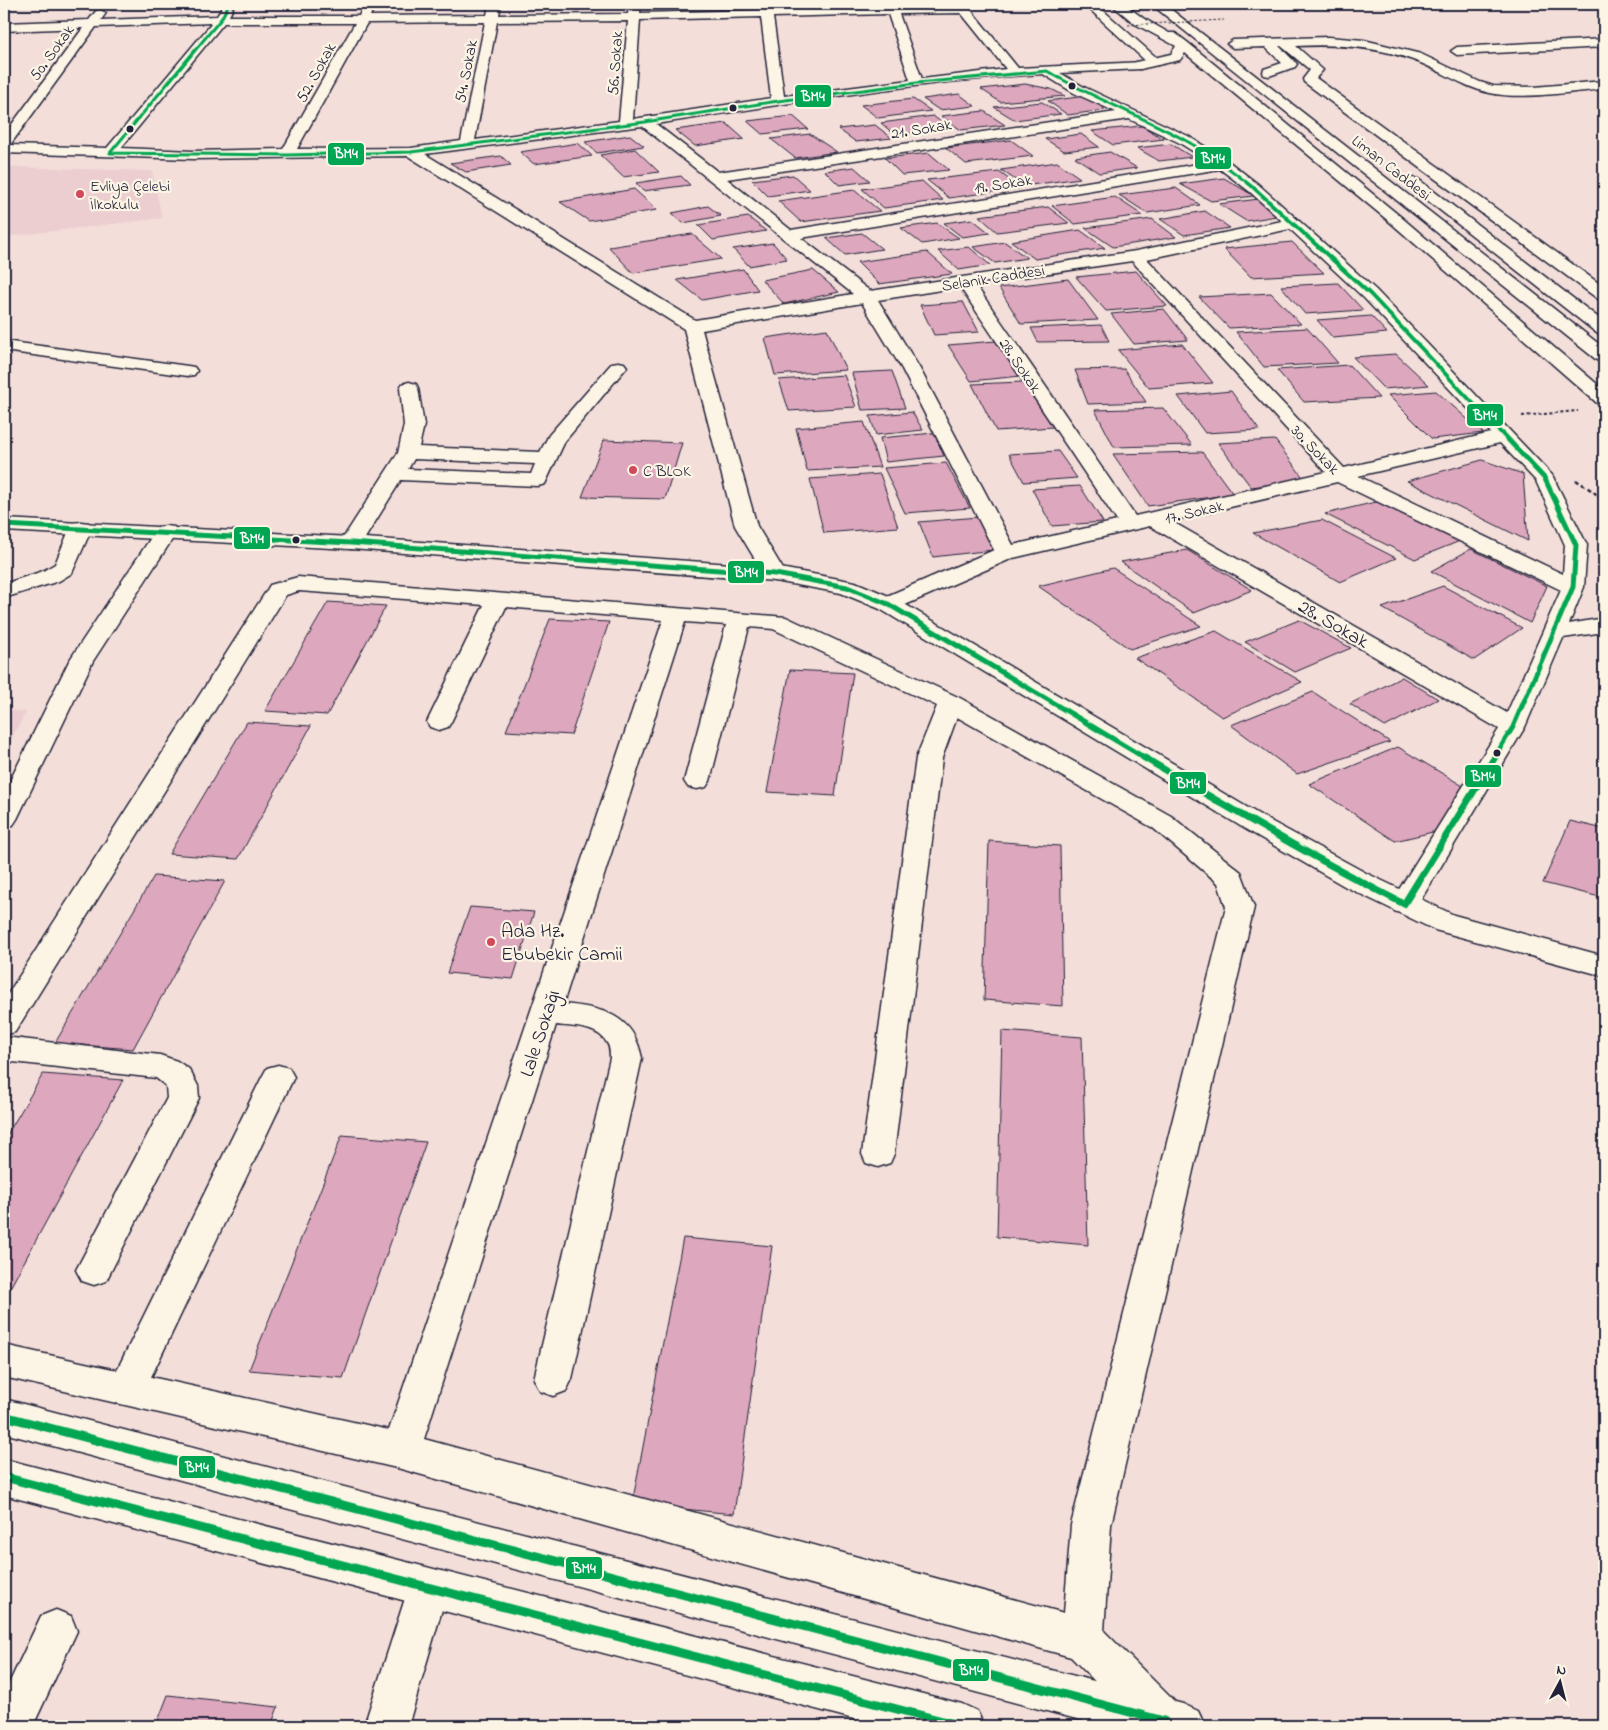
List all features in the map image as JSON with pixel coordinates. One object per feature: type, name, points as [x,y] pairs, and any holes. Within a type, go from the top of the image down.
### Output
[{"type":"main road","name":"50. Sokak","points":[[4,144],[108,4]]},
{"type":"main road","points":[[110,153],[221,19],[229,4]]},
{"type":"main road","name":"52. Sokak","points":[[287,155],[369,4]]},
{"type":"main road","name":"54. Sokak","points":[[467,144],[495,4]]},
{"type":"main road","name":"56. Sokak","points":[[626,125],[635,4]]},
{"type":"main road","points":[[1090,4],[1154,62]]},
{"type":"main road","points":[[1117,4],[1139,21],[1183,45]]},
{"type":"main road","points":[[1132,4],[1396,220],[1604,399]]},
{"type":"main road","name":"Liman Caddesi","points":[[1157,4],[1604,357]]},
{"type":"main road","points":[[4,27],[221,19],[634,18],[766,9],[962,6],[1015,72]]},
{"type":"main road","points":[[892,8],[917,83]]},
{"type":"main road","points":[[766,9],[778,102]]},
{"type":"main road","points":[[1221,26],[1233,44],[1284,83]]},
{"type":"main road","points":[[1233,44],[1328,41],[1364,44],[1417,57],[1475,85],[1492,90],[1534,91],[1604,86]]},
{"type":"main road","points":[[1284,42],[1317,70],[1309,80],[1604,295]]},
{"type":"main road","points":[[1267,43],[1290,64],[1269,72]]},
{"type":"main road","points":[[1457,51],[1604,43]]},
{"type":"main road","points":[[4,149],[110,153],[287,155],[411,152],[626,125],[917,83],[1015,72],[1140,65],[1176,57],[1183,45]]},
{"type":"main road","points":[[1140,65],[1188,69],[1219,77]]},
{"type":"main road","points":[[1047,71],[1079,90],[1183,139],[1223,164],[1254,188],[1370,294],[1545,479],[1576,545],[1574,587],[1512,727],[1404,904]]},
{"type":"main road","name":"21. Sokak","points":[[714,177],[1133,114]]},
{"type":"main road","points":[[645,122],[867,297],[911,369],[1006,553]]},
{"type":"main road","points":[[4,160],[24,150]]},
{"type":"main road","points":[[411,152],[692,326],[746,526],[775,574]]},
{"type":"main road","name":"19. Sokak","points":[[788,235],[1223,164]]},
{"type":"main road","name":"Liman Caddesi","points":[[1400,172],[1604,330]]},
{"type":"main road","name":"Selanik Caddesi","points":[[692,326],[964,281],[1136,256],[1292,224]]},
{"type":"main road","name":"30. Sokak","points":[[1136,256],[1341,476],[1574,587]]},
{"type":"main road","name":"28. Sokak","points":[[964,281],[1129,523]]},
{"type":"main road","points":[[4,346],[188,371]]},
{"type":"main road","points":[[394,474],[538,480],[546,458],[556,439],[618,367]]},
{"type":"main road","points":[[351,543],[408,453],[414,424],[409,388]]},
{"type":"main road","name":"17. Sokak","points":[[888,604],[1006,553],[1129,523],[1155,520],[1506,436]]},
{"type":"main road","points":[[408,453],[546,458]]},
{"type":"main road","name":"28. Sokak","points":[[1155,520],[1512,727]]},
{"type":"main road","points":[[4,524],[351,543],[775,574],[847,588],[888,604],[1256,824],[1356,880],[1404,904],[1445,923],[1604,966]]},
{"type":"main road","points":[[4,591],[51,576],[64,568],[81,528]]},
{"type":"main road","points":[[4,819],[81,661],[166,532]]},
{"type":"main road","points":[[4,1024],[278,590],[298,584],[778,622],[951,703],[1162,822],[1230,879],[1240,907],[1091,1525],[1083,1639]]},
{"type":"main road","points":[[439,722],[498,600]]},
{"type":"main road","name":"Lale Sokağı","points":[[401,1451],[676,615]]},
{"type":"main road","points":[[697,781],[739,620]]},
{"type":"main road","points":[[1553,633],[1604,625]]},
{"type":"main road","points":[[878,1154],[929,758],[951,703]]},
{"type":"main road","points":[[545,1013],[601,1022],[621,1035],[626,1046],[626,1058],[553,1379]]},
{"type":"main road","points":[[4,1049],[160,1068],[172,1072],[180,1079],[184,1088],[183,1098],[94,1270]]},
{"type":"main road","points":[[127,1388],[278,1077]]},
{"type":"main road","points":[[4,1360],[401,1451],[1083,1639],[1170,1725]]},
{"type":"main road","points":[[4,1416],[946,1662],[1170,1725]]},
{"type":"main road","points":[[4,1476],[962,1726]]},
{"type":"main road","points":[[386,1726],[428,1588]]},
{"type":"main road","points":[[11,1726],[56,1631]]},
{"type":"path","points":[[1128,25],[1221,26]]},
{"type":"path","points":[[1488,418],[1585,410]]},
{"type":"shaded area","name":"Evliya Çelebi İlkokulu","points":[[14,167],[152,171],[162,218],[4,237],[4,170]]},
{"type":"shaded area","points":[[4,710],[26,712],[4,753]]},
{"type":"building","points":[[1025,84],[1051,89],[1065,96],[1000,102],[981,89]]},
{"type":"building","points":[[959,94],[975,106],[939,110],[923,99]]},
{"type":"building","points":[[1086,96],[1103,105],[1104,110],[1068,115],[1048,101]]},
{"type":"building","points":[[913,99],[931,111],[878,118],[861,105]]},
{"type":"building","points":[[1042,102],[1061,114],[1015,120],[994,107]]},
{"type":"building","points":[[984,111],[1005,125],[961,130],[941,116]]},
{"type":"building","points":[[793,116],[808,129],[762,134],[747,121]]},
{"type":"building","points":[[933,116],[949,128],[895,135],[881,123]]},
{"type":"building","points":[[726,123],[744,139],[695,146],[675,130]]},
{"type":"building","points":[[875,125],[892,138],[856,142],[838,129]]},
{"type":"building","points":[[1142,126],[1164,139],[1113,145],[1092,131]]},
{"type":"building","points":[[810,134],[837,152],[795,158],[771,139]]},
{"type":"building","points":[[1081,134],[1099,147],[1064,151],[1045,139]]},
{"type":"building","points":[[630,135],[644,146],[597,153],[585,142]]},
{"type":"building","points":[[1011,140],[1033,156],[966,164],[946,148]]},
{"type":"building","points":[[578,143],[592,156],[534,164],[520,152]]},
{"type":"building","points":[[1171,144],[1192,157],[1159,161],[1137,148]]},
{"type":"building","points":[[635,149],[659,172],[623,177],[600,155]]},
{"type":"building","points":[[1110,152],[1137,168],[1099,173],[1075,157]]},
{"type":"building","points":[[929,153],[949,170],[902,175],[885,158]]},
{"type":"building","points":[[501,156],[511,165],[466,172],[450,163]]},
{"type":"building","points":[[1057,162],[1080,178],[1024,186],[1001,170]]},
{"type":"building","points":[[854,167],[870,181],[839,185],[825,171]]},
{"type":"building","points":[[999,172],[1021,188],[949,198],[927,180]]},
{"type":"building","points":[[793,175],[810,190],[768,196],[752,180]]},
{"type":"building","points":[[681,176],[690,185],[643,191],[636,183]]},
{"type":"building","points":[[1224,178],[1254,196],[1211,201],[1180,184]]},
{"type":"building","points":[[922,181],[943,200],[884,208],[862,189]]},
{"type":"building","points":[[1176,188],[1200,205],[1147,213],[1119,195]]},
{"type":"building","points":[[634,189],[657,210],[589,221],[560,202]]},
{"type":"building","points":[[854,190],[880,211],[801,222],[778,201]]},
{"type":"building","points":[[1115,197],[1142,215],[1075,224],[1052,206]]},
{"type":"building","points":[[1259,199],[1277,216],[1246,221],[1219,204]]},
{"type":"building","points":[[708,206],[721,216],[683,223],[672,213]]},
{"type":"building","points":[[1048,207],[1069,223],[997,232],[979,216]]},
{"type":"building","points":[[1205,211],[1230,228],[1184,235],[1160,219]]},
{"type":"building","points":[[748,217],[766,231],[713,240],[698,225]]},
{"type":"building","points":[[972,219],[990,233],[962,237],[944,223]]},
{"type":"building","points":[[1152,219],[1176,237],[1113,247],[1085,228]]},
{"type":"building","points":[[937,223],[959,238],[922,244],[901,228]]},
{"type":"building","points":[[1080,230],[1105,248],[1035,259],[1011,241]]},
{"type":"building","points":[[862,233],[882,249],[845,255],[826,238]]},
{"type":"building","points":[[692,234],[721,259],[633,273],[609,247]]},
{"type":"building","points":[[1005,242],[1027,258],[995,263],[973,247]]},
{"type":"building","points":[[1292,242],[1324,273],[1251,277],[1224,249]]},
{"type":"building","points":[[773,243],[787,259],[749,266],[733,249]]},
{"type":"building","points":[[969,247],[990,265],[959,270],[938,251]]},
{"type":"building","points":[[927,252],[952,274],[879,284],[857,262]]},
{"type":"building","points":[[743,269],[758,290],[702,300],[677,280]]},
{"type":"building","points":[[813,270],[839,292],[784,304],[762,280]]},
{"type":"building","points":[[1136,271],[1167,306],[1106,311],[1076,277]]},
{"type":"building","points":[[1068,279],[1098,320],[1021,324],[999,288]]},
{"type":"building","points":[[1338,283],[1363,310],[1305,314],[1281,286]]},
{"type":"building","points":[[1271,293],[1301,324],[1229,328],[1199,297]]},
{"type":"building","points":[[963,302],[979,332],[934,335],[920,305]]},
{"type":"building","points":[[1164,309],[1188,340],[1134,344],[1111,314]]},
{"type":"building","points":[[1371,316],[1387,333],[1333,338],[1317,320]]},
{"type":"building","points":[[1101,325],[1109,341],[1038,342],[1031,328]]},
{"type":"building","points":[[1307,328],[1338,363],[1264,367],[1236,332]]},
{"type":"building","points":[[827,329],[846,370],[775,375],[765,338]]},
{"type":"building","points":[[996,341],[1021,376],[971,381],[948,345]]},
{"type":"building","points":[[1182,344],[1213,383],[1149,388],[1118,350]]},
{"type":"building","points":[[1396,354],[1429,385],[1384,389],[1353,357]]},
{"type":"building","points":[[1349,365],[1379,398],[1304,402],[1277,370]]},
{"type":"building","points":[[1124,369],[1146,402],[1088,404],[1075,370]]},
{"type":"building","points":[[892,371],[905,408],[862,410],[852,373]]},
{"type":"building","points":[[844,375],[856,407],[789,411],[779,380]]},
{"type":"building","points":[[1023,382],[1053,427],[996,431],[972,384]]},
{"type":"building","points":[[1231,391],[1259,430],[1205,433],[1178,396]]},
{"type":"building","points":[[1436,391],[1483,433],[1432,439],[1388,395]]},
{"type":"building","points":[[1163,408],[1192,445],[1114,447],[1095,410]]},
{"type":"building","points":[[912,412],[923,430],[876,435],[870,416]]},
{"type":"building","points":[[864,422],[880,467],[807,471],[796,428]]},
{"type":"building","points":[[934,433],[944,456],[886,462],[880,438]]},
{"type":"building","name":"C BLOK","points":[[604,440],[682,443],[665,499],[582,497]]},
{"type":"building","points":[[1275,440],[1305,480],[1251,487],[1218,443]]},
{"type":"building","points":[[1058,451],[1077,478],[1024,482],[1009,454]]},
{"type":"building","points":[[1202,452],[1233,494],[1148,506],[1113,454]]},
{"type":"building","points":[[1482,460],[1523,474],[1528,541],[1407,481]]},
{"type":"building","points":[[946,463],[970,508],[905,513],[884,468]]},
{"type":"building","points":[[880,474],[898,527],[824,533],[810,479]]},
{"type":"building","points":[[1080,486],[1103,522],[1052,526],[1032,489]]},
{"type":"building","points":[[1380,501],[1460,541],[1415,559],[1325,514]]},
{"type":"building","points":[[978,517],[993,550],[933,557],[919,522]]},
{"type":"building","points":[[1322,520],[1396,558],[1340,582],[1253,533]]},
{"type":"building","points":[[1471,549],[1547,586],[1530,623],[1431,571]]},
{"type":"building","points":[[1187,550],[1252,590],[1194,613],[1121,562]]},
{"type":"building","points":[[1113,568],[1201,626],[1130,649],[1038,586]]},
{"type":"building","points":[[1443,586],[1522,628],[1474,660],[1382,608]]},
{"type":"building","points":[[328,602],[386,606],[327,715],[265,711]]},
{"type":"building","points":[[550,619],[609,622],[571,735],[506,731]]},
{"type":"building","points":[[1299,620],[1351,648],[1295,672],[1245,642]]},
{"type":"building","points":[[1216,631],[1302,682],[1222,717],[1135,658]]},
{"type":"building","points":[[790,670],[853,673],[835,796],[767,792]]},
{"type":"building","points":[[1402,677],[1438,699],[1385,727],[1350,704]]},
{"type":"building","points":[[1313,692],[1390,742],[1297,774],[1231,725]]},
{"type":"building","points":[[247,722],[311,726],[238,859],[169,854]]},
{"type":"building","points":[[1398,747],[1463,786],[1441,830],[1395,841],[1309,784]]},
{"type":"building","points":[[1570,821],[1604,829],[1604,898],[1543,883]]},
{"type":"building","points":[[989,841],[1060,846],[1063,1006],[984,1000]]},
{"type":"building","points":[[154,876],[225,881],[133,1049],[55,1043]]},
{"type":"building","name":"Ada Hz. Ebubekir Camii","points":[[470,907],[534,912],[513,979],[447,973]]},
{"type":"building","points":[[1002,1031],[1082,1037],[1088,1245],[997,1237]]},
{"type":"building","points":[[43,1074],[123,1080],[4,1299],[4,1140]]},
{"type":"building","points":[[342,1135],[426,1142],[343,1378],[249,1370]]},
{"type":"building","points":[[683,1238],[772,1246],[734,1514],[632,1504]]},
{"type":"building","points":[[168,1695],[278,1707],[271,1726],[156,1726]]},
{"type":"transit line","name":"BM4","points":[[110,153],[221,19],[229,4]]},
{"type":"transit line","name":"BM4","points":[[1047,71],[1079,90],[1183,139],[1223,164],[1254,188],[1370,294],[1545,479],[1576,545],[1573,587],[1513,727],[1404,904]]},
{"type":"transit line","name":"BM4","points":[[110,153],[287,155],[411,152],[645,122],[778,101],[917,83],[1047,71]]},
{"type":"transit line","name":"BM4","points":[[4,525],[351,543],[775,574],[847,587],[888,604],[1256,824],[1356,880],[1404,904]]},
{"type":"transit line","name":"BM4","points":[[4,1416],[1164,1721]]},
{"type":"transit line","name":"BM4","points":[[4,1477],[962,1726]]},
{"type":"place","name":"Evliya Çelebi İlkokulu","points":[[80,194]]},
{"type":"place","name":"C BLOK","points":[[633,470]]},
{"type":"place","name":"Ada Hz. Ebubekir Camii","points":[[491,942]]}]
